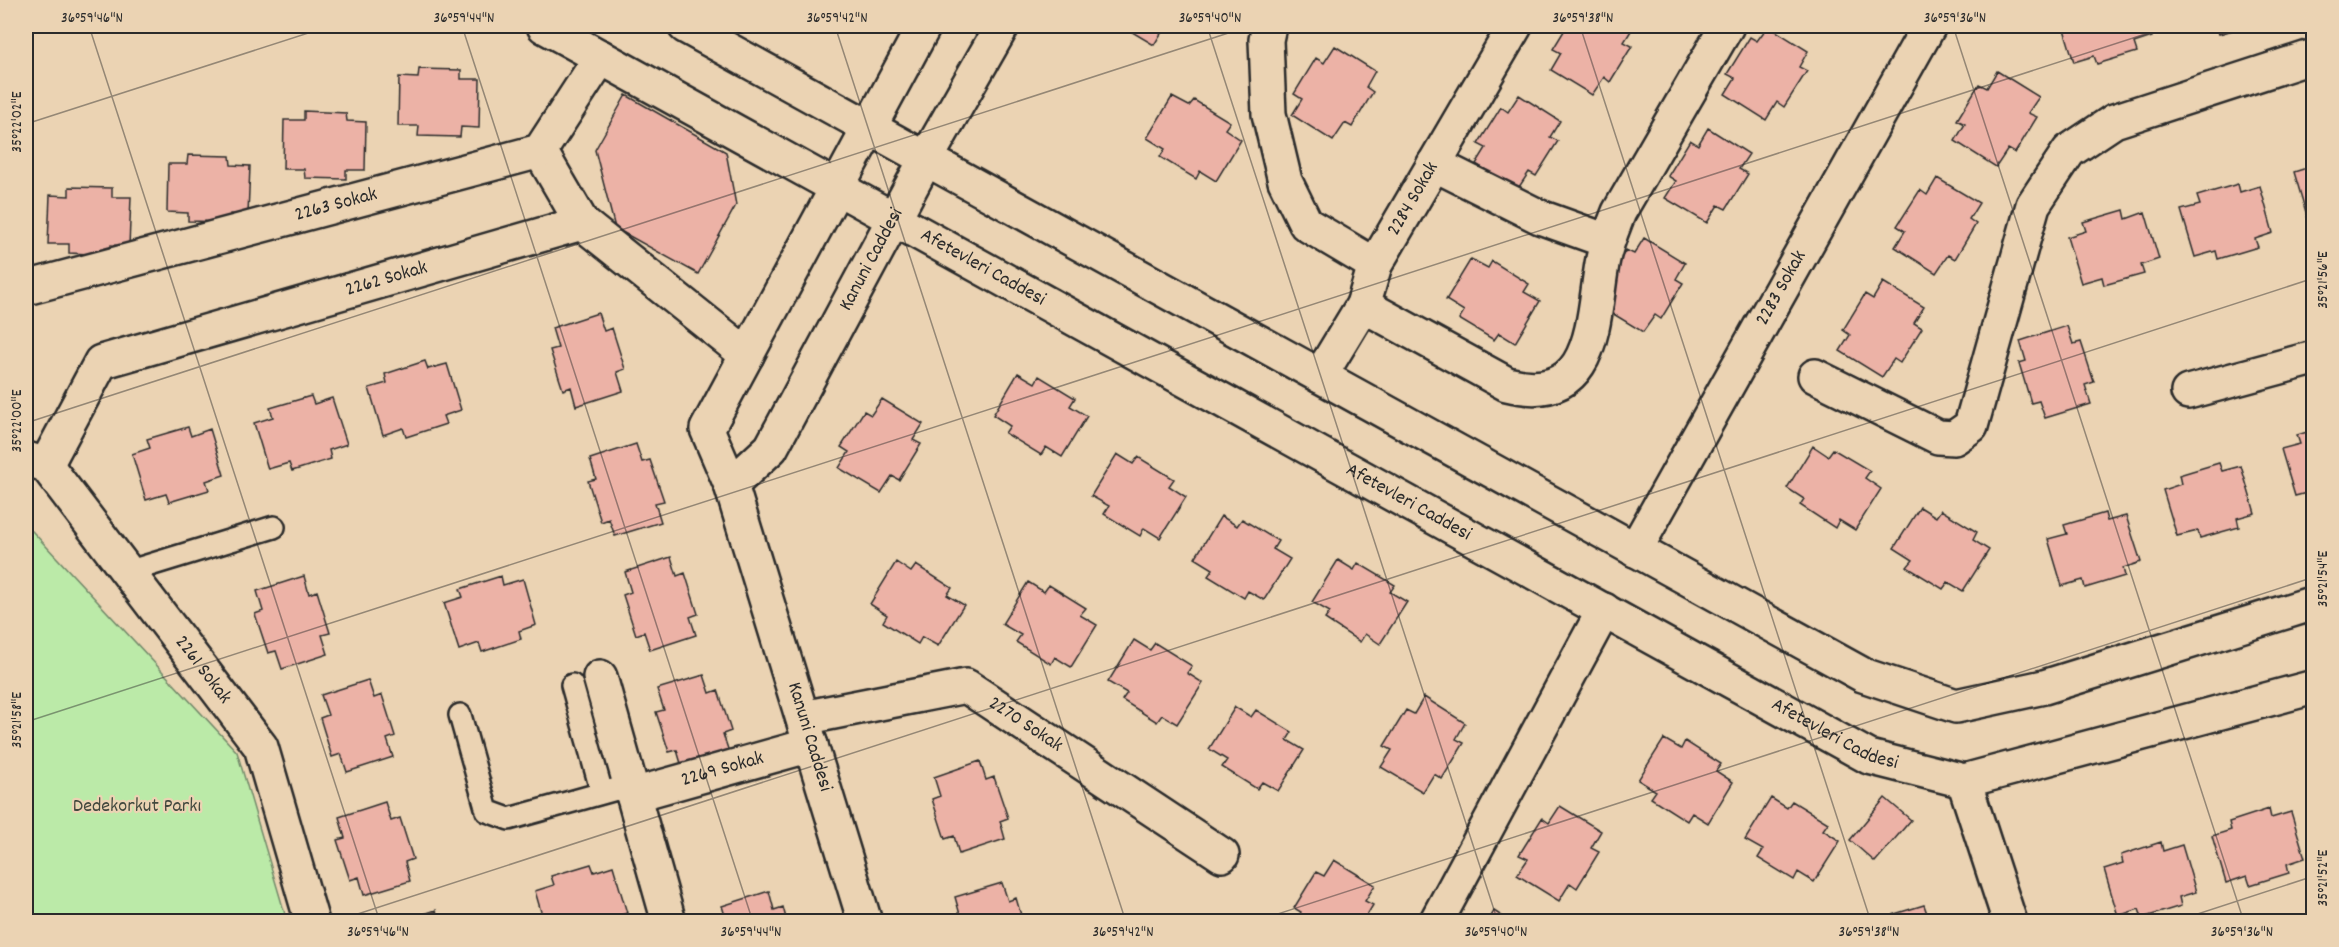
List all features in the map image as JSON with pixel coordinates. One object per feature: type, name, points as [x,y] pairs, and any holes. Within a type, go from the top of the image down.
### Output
[{"type":"street","name":"Afetevleri Caddesi","points":[[544,26],[1869,757],[1964,781],[2313,687]]},
{"type":"street","points":[[685,26],[1863,675],[1956,706],[2044,687],[2313,603]]},
{"type":"street","name":"Kanuni Caddesi","points":[[865,921],[731,485],[707,429],[924,26]]},
{"type":"street","name":"Kanuni Caddesi","points":[[731,485],[771,448],[926,159],[1002,26]]},
{"type":"street","points":[[1269,26],[1266,40],[1269,114],[1284,182],[1306,224],[1375,265]]},
{"type":"street","name":"2284 Sokak","points":[[1320,376],[1363,305],[1375,265],[1515,26]]},
{"type":"street","points":[[1363,305],[1507,384],[1520,387],[1547,386],[1561,380],[1583,361],[1595,321],[1607,242],[1619,212],[1727,26]]},
{"type":"street","name":"2283 Sokak","points":[[1635,550],[1929,26]]},
{"type":"street","points":[[1815,376],[1938,437],[1954,438],[1971,426],[2033,205],[2069,150],[2114,121],[2313,56]]},
{"type":"street","points":[[601,57],[540,151],[582,224],[747,355]]},
{"type":"street","name":"2263 Sokak","points":[[26,288],[540,151]]},
{"type":"street","points":[[1434,164],[1540,217],[1607,242]]},
{"type":"street","name":"2262 Sokak","points":[[36,462],[101,362],[582,224]]},
{"type":"street","points":[[2188,392],[2313,358]]},
{"type":"street","name":"2261 Sokak","points":[[36,462],[127,572],[261,747],[312,921]]},
{"type":"street","points":[[1436,921],[1604,610]]},
{"type":"street","points":[[586,681],[622,791],[669,921]]},
{"type":"street","name":"2270 Sokak","points":[[807,732],[966,686],[1222,855]]},
{"type":"street","name":"2269 Sokak","points":[[622,791],[807,732]]},
{"type":"street","points":[[1964,781],[2010,921]]},
{"type":"lane","points":[[127,572],[274,527]]},
{"type":"lane","points":[[460,715],[487,811],[510,819],[622,791]]},
{"type":"green space","name":"Dedekorkut Parkı","points":[[26,529],[32,531],[237,752],[287,921],[26,921]]},
{"type":"building","points":[[216,26],[257,26],[257,28]]},
{"type":"building","points":[[1122,26],[1176,26],[1172,31],[1165,27],[1154,45]]},
{"type":"building","points":[[1567,26],[1634,26],[1624,42],[1632,46],[1610,82],[1604,77],[1592,95],[1551,70],[1561,53],[1553,49]]},
{"type":"building","points":[[1768,26],[1808,51],[1799,67],[1807,71],[1784,107],[1777,102],[1766,120],[1725,94],[1735,78],[1727,74],[1750,37],[1757,41]]},
{"type":"building","points":[[2063,26],[2149,26],[2152,37],[2134,43],[2137,52],[2097,64],[2094,56],[2074,62]]},
{"type":"building","points":[[2193,26],[2215,26],[2195,32]]},
{"type":"building","points":[[2216,26],[2247,26],[2219,34]]},
{"type":"building","points":[[1335,46],[1375,71],[1366,87],[1373,92],[1352,127],[1345,123],[1333,141],[1292,115],[1302,99],[1294,94],[1316,58],[1324,63]]},
{"type":"building","points":[[26,47],[28,47],[28,89],[26,89]]},
{"type":"building","points":[[419,69],[461,70],[461,79],[480,79],[479,128],[461,127],[460,137],[418,136],[419,126],[398,126],[399,77],[418,78]]},
{"type":"building","points":[[1997,71],[2039,97],[2028,113],[2037,117],[2015,153],[2008,149],[1996,167],[1955,141],[1965,124],[1957,120],[1979,84],[1987,88]]},
{"type":"building","points":[[626,95],[726,152],[736,205],[698,274],[615,228],[595,150]]},
{"type":"building","points":[[1519,95],[1560,121],[1550,137],[1558,141],[1536,176],[1529,172],[1517,190],[1476,164],[1486,148],[1478,144],[1501,107],[1508,112]]},
{"type":"building","points":[[1172,97],[1189,106],[1194,100],[1230,122],[1225,129],[1241,140],[1216,181],[1200,171],[1196,179],[1160,157],[1165,149],[1147,138]]},
{"type":"building","points":[[304,111],[346,113],[347,121],[366,122],[365,170],[346,170],[346,179],[305,178],[304,169],[283,169],[284,120],[304,120]]},
{"type":"building","points":[[1708,128],[1749,154],[1739,169],[1748,174],[1726,209],[1718,205],[1707,223],[1665,198],[1676,181],[1668,176],[1690,140],[1698,145]]},
{"type":"building","points":[[188,155],[230,156],[231,165],[250,166],[248,214],[230,214],[229,222],[188,221],[188,213],[167,212],[168,164],[187,164]]},
{"type":"building","points":[[2314,157],[2314,217],[2308,219],[2294,172],[2313,166],[2310,158]]},
{"type":"building","points":[[1937,178],[1979,203],[1969,219],[1976,224],[1955,259],[1948,255],[1936,273],[1895,247],[1905,231],[1897,226],[1920,190],[1927,195]]},
{"type":"building","points":[[2238,184],[2240,192],[2260,186],[2273,233],[2255,239],[2258,247],[2218,259],[2216,251],[2195,257],[2181,210],[2200,205],[2197,196]]},
{"type":"building","points":[[69,187],[112,188],[112,197],[131,197],[129,246],[111,245],[111,255],[69,253],[69,244],[48,244],[50,195],[69,196]]},
{"type":"building","points":[[2124,210],[2126,219],[2145,212],[2159,259],[2141,265],[2144,274],[2104,285],[2102,277],[2081,283],[2067,237],[2086,231],[2083,222]]},
{"type":"building","points":[[1644,238],[1685,263],[1676,279],[1683,283],[1661,319],[1655,315],[1643,332],[1602,307],[1604,286],[1626,250],[1634,254]]},
{"type":"building","points":[[1471,259],[1488,268],[1492,261],[1529,284],[1524,292],[1540,301],[1515,343],[1499,333],[1494,340],[1459,319],[1464,311],[1446,300]]},
{"type":"building","points":[[1883,282],[1924,307],[1914,323],[1922,328],[1900,363],[1894,359],[1882,377],[1840,351],[1850,335],[1843,330],[1865,294],[1873,299]]},
{"type":"building","points":[[598,313],[604,331],[612,328],[625,369],[617,372],[623,391],[576,406],[571,387],[563,390],[550,350],[558,348],[552,328]]},
{"type":"building","points":[[2067,326],[2073,344],[2081,342],[2094,382],[2085,385],[2091,404],[2045,418],[2039,401],[2031,403],[2019,363],[2026,361],[2020,341]]},
{"type":"building","points":[[425,361],[428,369],[447,364],[461,410],[443,416],[446,424],[406,437],[403,428],[383,435],[369,388],[387,383],[385,374]]},
{"type":"building","points":[[1018,373],[1035,383],[1039,376],[1075,398],[1070,406],[1087,416],[1062,457],[1046,447],[1041,455],[1005,433],[1010,426],[993,415]]},
{"type":"building","points":[[311,396],[314,404],[332,398],[347,444],[329,450],[331,459],[292,471],[289,463],[268,469],[254,423],[273,417],[270,408]]},
{"type":"building","points":[[882,399],[923,424],[913,440],[921,444],[899,480],[892,476],[881,493],[839,468],[849,452],[841,447],[864,411],[871,415]]},
{"type":"building","points":[[188,427],[191,436],[210,429],[224,475],[206,481],[209,490],[169,502],[166,494],[146,500],[132,454],[150,448],[147,439]]},
{"type":"building","points":[[2314,430],[2314,491],[2295,496],[2281,449],[2300,444],[2297,435]]},
{"type":"building","points":[[636,444],[642,462],[650,460],[664,501],[655,503],[661,522],[615,536],[609,519],[601,522],[588,481],[596,479],[590,459]]},
{"type":"building","points":[[1813,446],[1828,456],[1833,449],[1870,471],[1865,478],[1881,489],[1855,530],[1839,520],[1835,528],[1800,505],[1804,499],[1787,488]]},
{"type":"building","points":[[1117,454],[1133,464],[1138,457],[1174,479],[1169,486],[1186,497],[1160,538],[1144,528],[1140,536],[1104,514],[1109,506],[1091,496]]},
{"type":"building","points":[[2219,463],[2222,471],[2241,466],[2255,513],[2237,518],[2239,527],[2200,538],[2198,531],[2177,536],[2163,490],[2181,484],[2179,475]]},
{"type":"building","points":[[1920,507],[1936,517],[1941,510],[1977,532],[1973,540],[1989,550],[1963,591],[1948,582],[1943,589],[1907,567],[1913,560],[1894,548]]},
{"type":"building","points":[[2105,513],[2107,521],[2126,516],[2141,562],[2123,568],[2125,576],[2085,588],[2083,580],[2062,586],[2048,539],[2067,534],[2064,525]]},
{"type":"building","points":[[1221,516],[1237,526],[1242,519],[1278,541],[1273,549],[1290,559],[1264,600],[1248,591],[1244,598],[1208,576],[1213,569],[1195,558]]},
{"type":"building","points":[[671,557],[677,576],[685,573],[698,614],[690,617],[696,635],[650,650],[644,632],[636,635],[623,595],[631,592],[625,572]]},
{"type":"building","points":[[1338,560],[1354,570],[1358,563],[1395,585],[1390,592],[1407,602],[1380,644],[1365,634],[1360,642],[1325,619],[1330,612],[1312,602]]},
{"type":"building","points":[[896,562],[911,572],[916,565],[952,588],[947,595],[964,605],[938,646],[922,637],[918,644],[883,622],[887,615],[870,604]]},
{"type":"building","points":[[304,576],[309,594],[317,591],[330,633],[322,635],[328,654],[282,669],[276,651],[268,653],[255,614],[263,611],[257,591]]},
{"type":"building","points":[[501,576],[503,585],[523,579],[536,625],[519,631],[521,639],[482,652],[479,643],[459,650],[444,603],[463,597],[460,589]]},
{"type":"building","points":[[1028,582],[1044,592],[1049,585],[1086,608],[1080,615],[1097,625],[1071,667],[1055,657],[1051,664],[1016,642],[1021,635],[1002,624]]},
{"type":"building","points":[[1134,640],[1150,650],[1155,643],[1192,666],[1187,673],[1203,683],[1177,724],[1162,715],[1157,722],[1122,700],[1127,693],[1108,682]]},
{"type":"building","points":[[704,675],[710,693],[718,690],[731,731],[723,734],[729,752],[682,767],[677,750],[669,752],[656,712],[664,710],[657,689]]},
{"type":"building","points":[[368,680],[374,698],[382,695],[395,736],[387,739],[393,757],[347,772],[341,754],[332,757],[320,718],[328,715],[321,695]]},
{"type":"building","points":[[1424,697],[1465,723],[1456,739],[1464,743],[1442,779],[1434,774],[1423,792],[1381,767],[1392,750],[1384,746],[1406,710],[1414,714]]},
{"type":"building","points":[[1235,707],[1251,717],[1256,710],[1292,732],[1287,740],[1304,750],[1278,791],[1262,782],[1257,789],[1222,767],[1227,760],[1209,749]]},
{"type":"building","points":[[1664,739],[1681,749],[1685,741],[1721,764],[1716,771],[1733,782],[1708,823],[1692,813],[1687,821],[1651,798],[1656,791],[1638,780]]},
{"type":"building","points":[[980,761],[986,780],[994,777],[1008,818],[1000,821],[1005,839],[959,854],[954,836],[945,839],[932,799],[940,796],[934,777]]},
{"type":"building","points":[[1771,798],[1787,808],[1792,801],[1828,823],[1823,830],[1840,841],[1814,882],[1798,872],[1794,880],[1758,858],[1763,850],[1745,840]]},
{"type":"building","points":[[1885,798],[1911,820],[1875,862],[1850,840]]},
{"type":"building","points":[[385,802],[391,821],[400,818],[413,859],[405,862],[410,881],[364,895],[359,877],[350,880],[337,840],[345,838],[339,817]]},
{"type":"building","points":[[1560,806],[1601,831],[1591,848],[1599,852],[1577,888],[1570,883],[1559,901],[1517,875],[1528,859],[1519,855],[1542,818],[1549,823]]},
{"type":"building","points":[[2269,809],[2271,818],[2291,812],[2305,858],[2287,864],[2289,873],[2250,885],[2247,876],[2226,883],[2212,836],[2231,830],[2229,822]]},
{"type":"building","points":[[2161,842],[2163,851],[2182,845],[2196,892],[2179,897],[2181,906],[2142,918],[2139,909],[2118,916],[2104,869],[2123,863],[2121,855]]},
{"type":"building","points":[[1334,860],[1375,885],[1365,901],[1373,905],[1363,922],[1296,922],[1301,912],[1294,908],[1316,872],[1324,876]]},
{"type":"building","points":[[591,864],[594,872],[613,866],[627,913],[609,919],[610,922],[544,922],[535,891],[554,885],[551,876]]},
{"type":"building","points":[[1002,883],[1008,901],[1016,898],[1023,922],[954,922],[961,918],[955,897]]},
{"type":"building","points":[[769,891],[774,910],[783,907],[787,922],[727,922],[722,906]]},
{"type":"building","points":[[1924,905],[1930,922],[1878,922],[1878,919]]},
{"type":"building","points":[[436,910],[439,922],[400,922]]},
{"type":"building","points":[[1494,911],[1511,922],[1488,922]]}]
